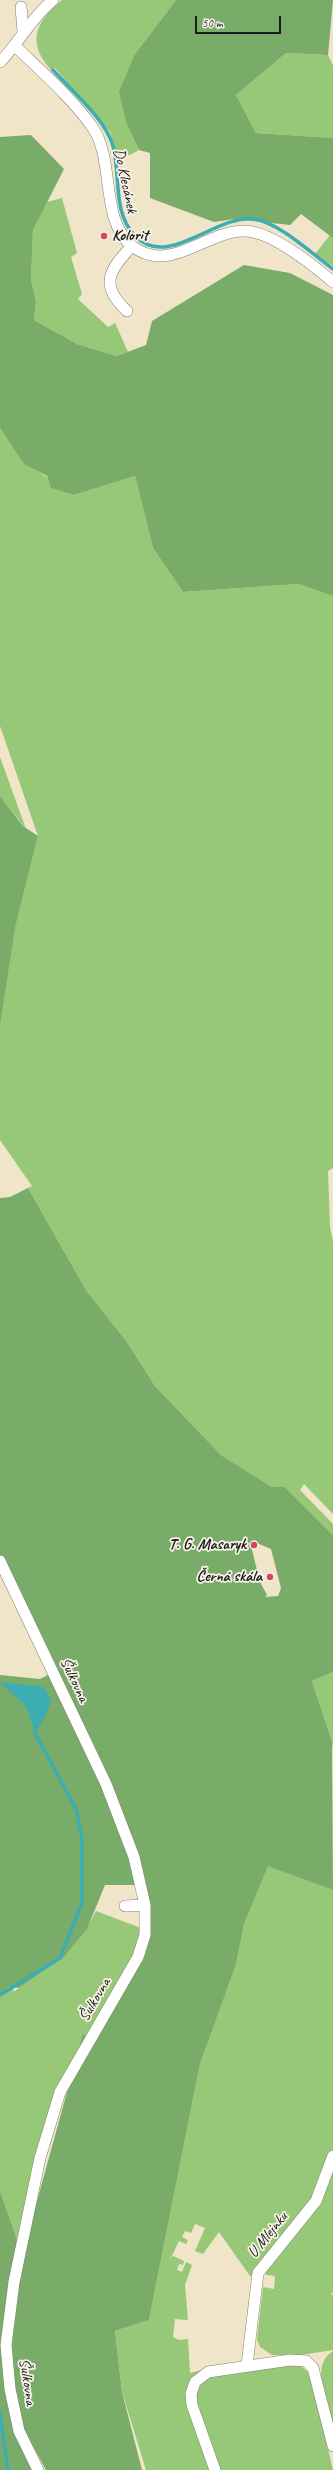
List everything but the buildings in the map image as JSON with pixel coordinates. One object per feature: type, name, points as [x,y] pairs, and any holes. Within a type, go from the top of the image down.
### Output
[{"type":"street","points":[[0,62],[16,47],[23,31],[37,14],[53,0]]},
{"type":"street","points":[[21,7],[23,31]]},
{"type":"street","name":"Do Klecánek","points":[[16,47],[44,73],[93,128],[101,145],[113,210],[118,227],[132,246],[145,254],[166,257],[182,253],[226,233],[243,231],[255,232],[278,243],[333,282]]},
{"type":"street","points":[[127,311],[116,301],[109,284],[110,272],[116,262],[132,246]]},
{"type":"street","name":"Šulkovna","points":[[0,1561],[106,1784],[134,1857],[145,1905],[145,1935],[138,1957],[60,2092],[40,2158],[14,2282],[6,2345],[10,2389],[19,2431],[38,2470]]},
{"type":"street","points":[[125,1906],[145,1905]]},
{"type":"street","name":"U Mlejnku","points":[[247,2365],[258,2273],[316,2200],[333,2156]]},
{"type":"street","points":[[215,2470],[192,2405],[191,2394],[195,2382],[208,2372],[247,2365],[290,2360],[306,2361],[314,2368],[333,2446]]},
{"type":"green space","points":[[62,0],[176,0],[135,54],[127,125],[139,150],[130,155],[117,155],[110,132],[55,68],[52,71],[44,61],[39,51],[37,33],[40,25],[45,16]]},
{"type":"green space","points":[[176,0],[333,0],[328,55],[286,53],[236,95],[256,133],[333,138],[333,238],[301,214],[290,225],[234,219],[214,222],[150,198],[150,153],[139,150],[127,125],[119,92],[135,54]]},
{"type":"green space","points":[[286,53],[328,55],[333,65],[333,138],[256,133],[236,95]]},
{"type":"green space","points":[[31,135],[64,169],[33,230],[31,280],[36,301],[34,320],[77,344],[117,356],[146,345],[152,321],[244,265],[290,273],[333,295],[333,596],[298,584],[183,592],[153,548],[135,476],[74,495],[51,488],[47,476],[24,464],[0,428],[0,137]]},
{"type":"green space","points":[[62,198],[77,253],[71,257],[82,294],[78,299],[108,327],[115,323],[128,352],[117,356],[77,344],[34,320],[36,301],[31,280],[33,230],[47,202]]},
{"type":"green space","points":[[330,235],[333,238],[333,266],[315,254]]},
{"type":"green space","points":[[0,428],[24,463],[47,477],[52,488],[74,495],[135,476],[153,548],[183,592],[298,584],[333,596],[333,1168],[328,1171],[330,1227],[333,1242],[333,1514],[304,1484],[300,1490],[333,1524],[333,1535],[285,1487],[272,1487],[221,1455],[155,1386],[127,1342],[86,1290],[28,1188],[32,1186],[0,1140],[0,1025],[14,931],[38,836],[0,726]]},
{"type":"green space","points":[[0,757],[26,829],[0,796]]},
{"type":"green space","points":[[0,796],[23,826],[38,836],[15,928],[0,1026]]},
{"type":"green space","points":[[28,1188],[86,1290],[127,1342],[155,1386],[221,1455],[272,1487],[285,1487],[333,1535],[333,1672],[312,1681],[332,1741],[333,1890],[268,1866],[244,1924],[236,1965],[200,2064],[149,2320],[115,2331],[122,2392],[142,2470],[46,2470],[24,2430],[24,2453],[32,2470],[0,2470],[0,2191],[18,2242],[10,2299],[83,2034],[86,2036],[118,1985],[141,1938],[140,1904],[136,1885],[105,1885],[87,1929],[64,1957],[19,1988],[9,1987],[0,1994],[0,1675],[40,1679],[48,1675],[0,1573],[0,1198],[10,1197]],"holes":[[[259,1544],[271,1549],[281,1588],[278,1596],[265,1597],[267,1595],[260,1582],[251,1546]]]},
{"type":"green space","points":[[333,1672],[333,1751],[332,1741],[312,1681]]},
{"type":"green space","points":[[268,1865],[333,1890],[333,2292],[331,2294],[333,2295],[333,2350],[301,2355],[272,2355],[260,2347],[257,2340],[263,2287],[274,2289],[275,2276],[267,2275],[258,2268],[254,2275],[250,2276],[219,2232],[203,2254],[195,2251],[205,2228],[195,2224],[191,2233],[185,2231],[182,2237],[188,2240],[186,2244],[179,2241],[170,2260],[173,2256],[184,2261],[183,2265],[179,2264],[177,2270],[182,2272],[186,2262],[192,2265],[185,2285],[188,2320],[175,2319],[173,2337],[179,2340],[188,2339],[190,2373],[206,2369],[190,2384],[209,2470],[146,2470],[122,2392],[115,2331],[149,2320],[200,2064],[236,1965],[244,1924]]},
{"type":"green space","points":[[96,1911],[141,1928],[138,1948],[46,2120],[18,2242],[0,2191],[0,1994],[9,1987],[15,1991],[62,1957],[80,1938]]},
{"type":"green space","points":[[333,2351],[333,2425],[324,2396],[321,2375],[322,2366],[326,2357]]},
{"type":"green space","points":[[294,2363],[300,2365],[310,2374],[333,2470],[220,2470],[196,2400],[197,2392],[203,2382],[210,2376]]},
{"type":"water","points":[[0,1682],[44,1687],[51,1701],[46,1715],[35,1733],[26,1706]]},
{"type":"waterway","points":[[53,70],[96,116],[109,136],[115,157],[120,205],[123,216],[135,236],[148,245],[162,247],[177,244],[224,224],[239,220],[254,219],[274,226],[333,269]]},
{"type":"waterway","points":[[0,1995],[60,1958],[82,1903],[82,1838],[76,1809],[35,1733],[35,1729]]},
{"type":"waterway","points":[[0,2414],[8,2470]]},
{"type":"place","name":"Kolorit","points":[[104,236]]},
{"type":"place","name":"T. G. Masaryk","points":[[254,1545]]},
{"type":"place","name":"Černá skála","points":[[270,1577]]}]
